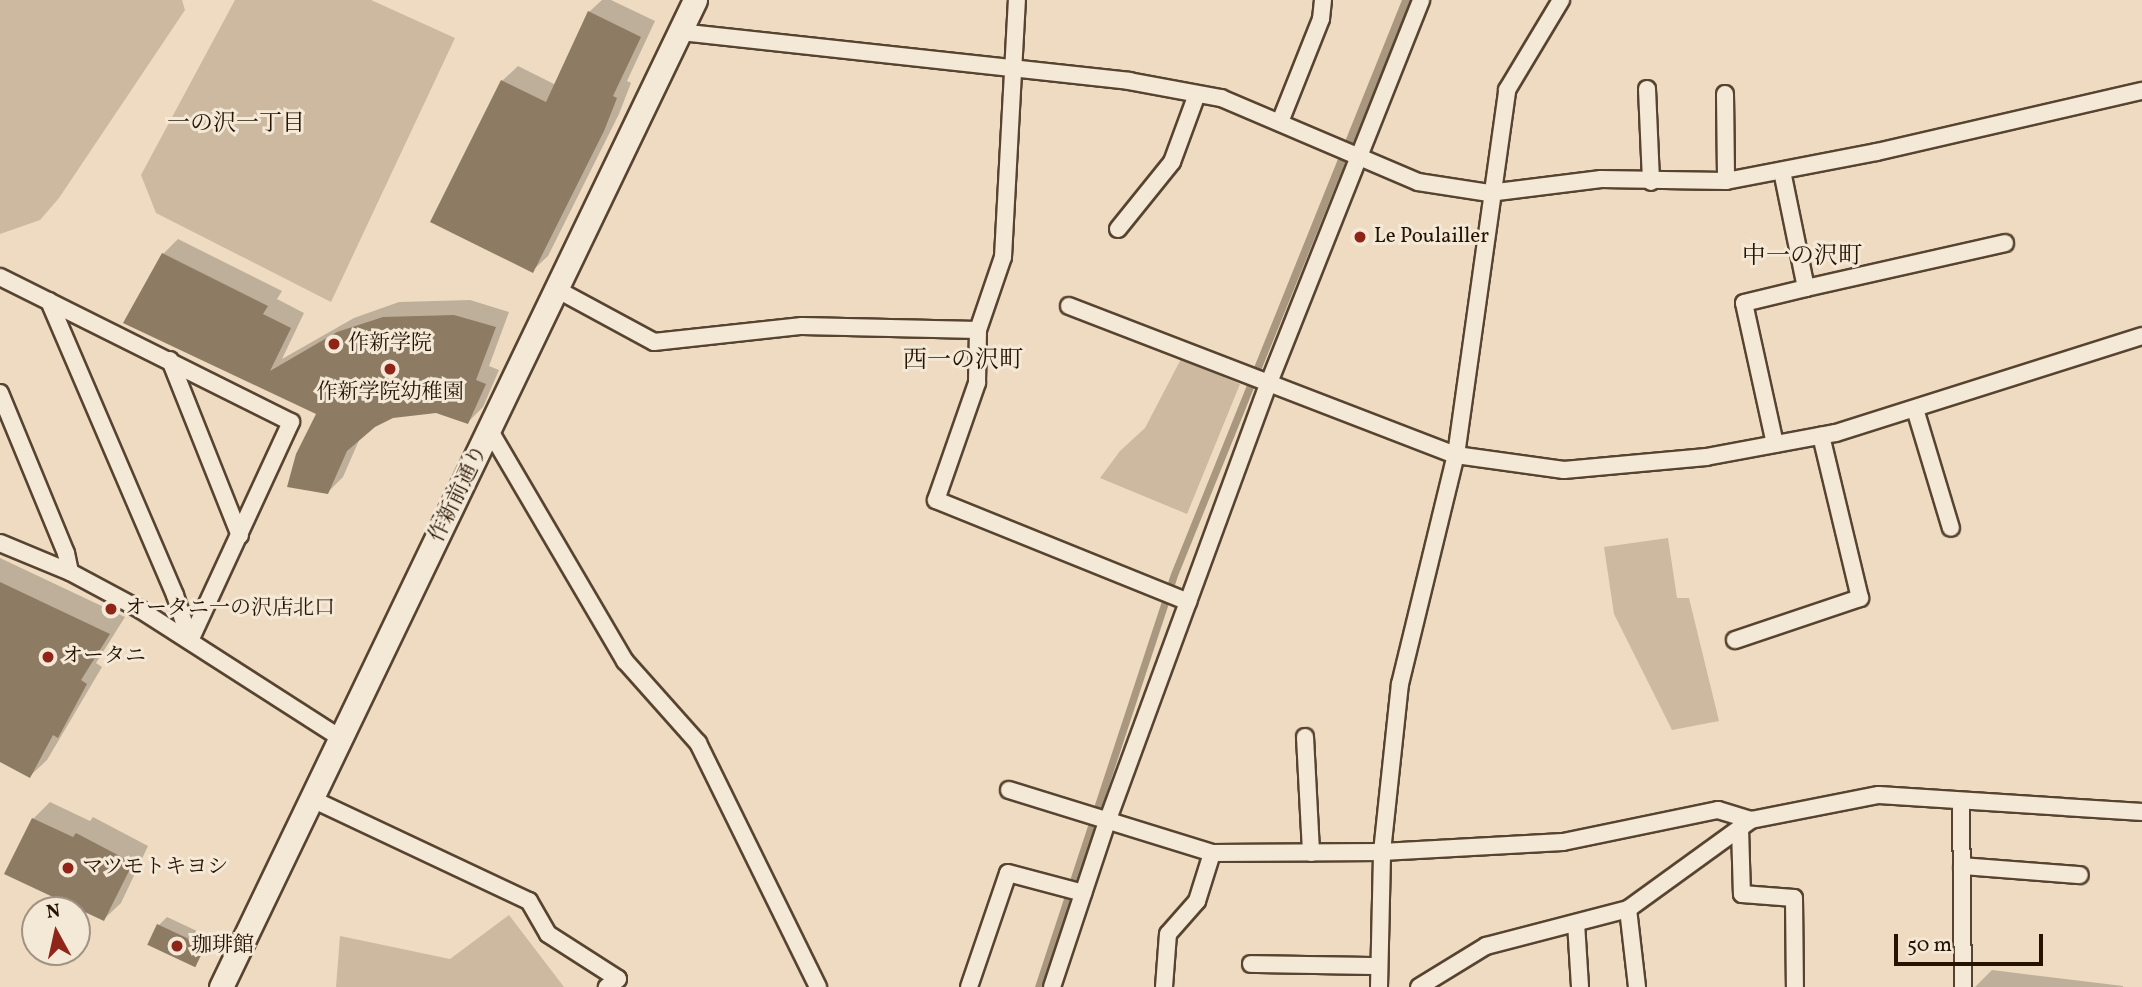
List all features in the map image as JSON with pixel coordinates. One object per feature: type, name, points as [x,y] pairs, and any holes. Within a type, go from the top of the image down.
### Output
[{"type":"street","name":"作新前通り","points":[[221,987],[695,0]]},
{"type":"street","points":[[1017,0],[1016,72],[1003,257],[978,330],[977,383],[936,500],[1188,602]]},
{"type":"street","points":[[1280,122],[1321,19],[1323,0]]},
{"type":"street","points":[[1052,987],[1107,822],[1268,385],[1421,0]]},
{"type":"street","points":[[1379,987],[1382,852],[1400,684],[1456,455],[1489,193],[1507,90],[1561,0]]},
{"type":"street","points":[[680,32],[1016,72],[1129,82],[1221,98],[1418,182],[1489,193],[1601,179],[1651,182],[1726,181],[2142,91]]},
{"type":"street","points":[[1647,89],[1651,182]]},
{"type":"street","points":[[1118,229],[1172,162],[1197,94]]},
{"type":"street","points":[[1725,94],[1726,181]]},
{"type":"street","points":[[1782,171],[1806,288]]},
{"type":"street","points":[[1775,444],[1744,303],[2005,243]]},
{"type":"street","points":[[0,277],[291,422],[190,641]]},
{"type":"street","points":[[558,290],[654,342],[802,326],[978,330]]},
{"type":"street","points":[[49,301],[175,595],[190,641]]},
{"type":"street","points":[[1069,306],[1268,385],[1456,455],[1564,470],[1706,457],[1821,436],[1915,409],[2142,336]]},
{"type":"street","points":[[170,360],[240,536]]},
{"type":"street","points":[[0,393],[66,553],[70,572]]},
{"type":"street","points":[[1915,409],[1951,528]]},
{"type":"street","points":[[490,431],[625,661],[698,743],[818,987]]},
{"type":"street","points":[[1735,640],[1860,598],[1821,436]]},
{"type":"street","points":[[0,543],[70,572],[190,641],[340,738]]},
{"type":"street","points":[[1305,737],[1311,853]]},
{"type":"street","points":[[1009,790],[1212,853],[1382,852],[1563,842],[1718,810],[1746,824]]},
{"type":"street","points":[[1419,987],[1486,946],[1628,909],[1746,824],[1879,795],[2142,812]]},
{"type":"street","points":[[312,799],[529,901],[548,934],[618,979],[607,987]]},
{"type":"street","points":[[1961,801],[1963,987]]},
{"type":"street","points":[[1746,824],[1742,894],[1794,898],[1795,987]]},
{"type":"street","points":[[1164,987],[1168,934],[1197,901],[1212,853]]},
{"type":"street","points":[[1962,866],[2080,875]]},
{"type":"street","points":[[969,987],[1008,873],[1083,893]]},
{"type":"street","points":[[1628,909],[1637,987]]},
{"type":"street","points":[[1576,923],[1580,987]]},
{"type":"street","points":[[1251,964],[1379,966]]},
{"type":"shaded area","points":[[0,0],[182,0],[185,10],[59,198],[40,220],[0,234]]},
{"type":"shaded area","points":[[235,0],[371,0],[455,38],[331,302],[156,213],[141,175]]},
{"type":"shaded area","points":[[1402,0],[1411,0],[1178,576],[1043,987],[1035,987],[1171,574]]},
{"type":"shaded area","points":[[1181,359],[1240,384],[1187,514],[1100,478],[1120,451],[1145,428]]},
{"type":"shaded area","points":[[1668,538],[1677,598],[1689,598],[1719,721],[1672,730],[1614,614],[1604,547]]},
{"type":"shaded area","points":[[509,915],[564,987],[336,987],[340,936],[450,959]]},
{"type":"building","points":[[588,11],[641,37],[613,96],[617,98],[604,131],[533,273],[430,222],[501,80],[546,102]]},
{"type":"building","points":[[162,253],[268,306],[263,314],[291,328],[270,371],[337,332],[383,317],[454,315],[496,327],[476,380],[486,384],[468,424],[436,413],[393,418],[375,427],[347,451],[328,494],[287,487],[296,454],[316,414],[123,323]]},
{"type":"building","name":"オータニ","points":[[0,582],[110,634],[81,680],[87,684],[58,738],[53,735],[30,778],[0,762]]},
{"type":"building","name":"マツモトキヨシ","points":[[32,818],[73,837],[76,833],[133,863],[104,921],[91,915],[91,896],[51,896],[4,874]]},
{"type":"building","name":"珈琲館","points":[[157,924],[205,946],[195,967],[147,945]]},
{"type":"place","name":"Le Poulailler","points":[[1360,237]]},
{"type":"place","name":"作新学院","points":[[334,344]]},
{"type":"place","name":"作新学院幼稚園","points":[[390,369]]},
{"type":"place","name":"オータニ一の沢店北口","points":[[111,609]]},
{"type":"place","name":"オータニ","points":[[48,657]]},
{"type":"place","name":"マツモトキヨシ","points":[[68,868]]},
{"type":"place","name":"珈琲館","points":[[177,946]]},
{"type":"district","name":"一の沢一丁目","points":[[236,124]]},
{"type":"district","name":"中一の沢町","points":[[1802,258]]},
{"type":"district","name":"西一の沢町","points":[[963,362]]}]
